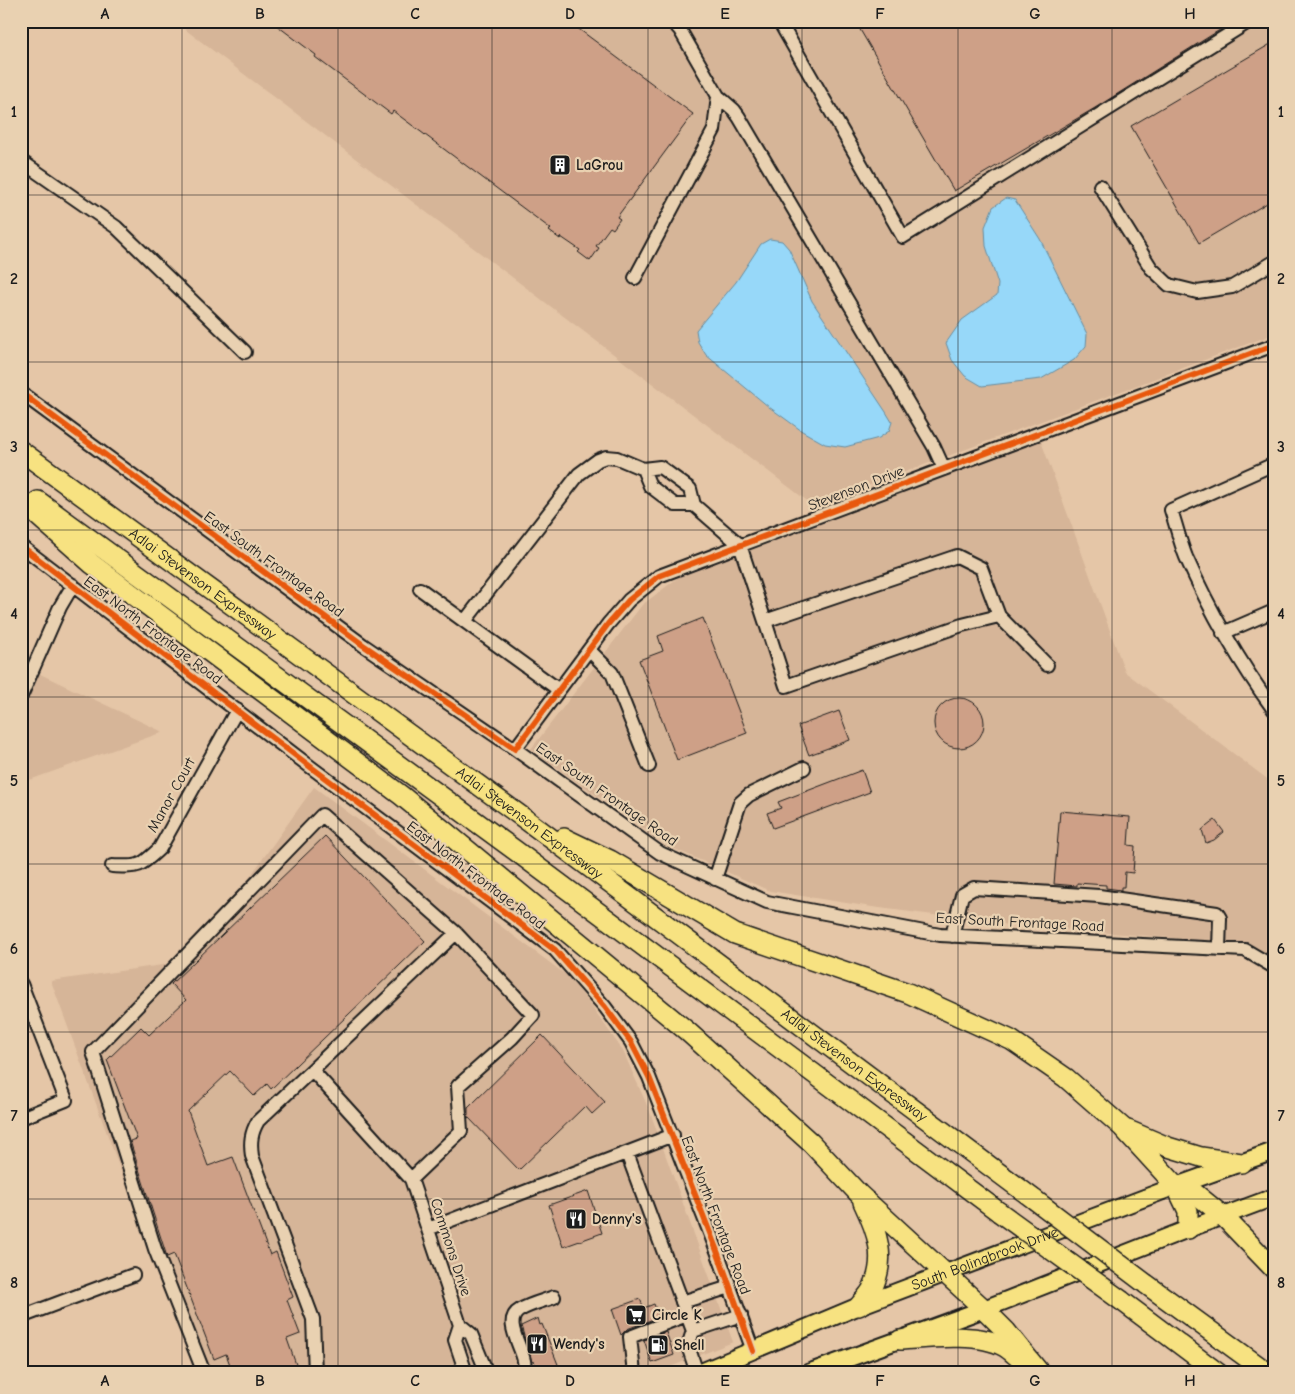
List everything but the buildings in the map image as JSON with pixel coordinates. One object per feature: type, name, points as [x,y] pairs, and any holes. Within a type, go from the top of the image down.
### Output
[{"type":"highway","name":"Adlai Stevenson Expressway","points":[[21,451],[525,819],[1146,1284],[1268,1373]]},
{"type":"highway","name":"Adlai Stevenson Expressway","points":[[21,489],[516,851],[1218,1373]]},
{"type":"highway","points":[[21,500],[92,564],[402,796],[680,1025],[811,1144],[859,1194],[984,1309],[1006,1331],[1039,1373]]},
{"type":"highway","points":[[525,819],[610,860],[735,934],[908,993],[1011,1040],[1066,1078],[1122,1127],[1176,1186],[1188,1211],[1188,1229]]},
{"type":"highway","points":[[1122,1127],[1168,1147],[1201,1156],[1241,1163]]},
{"type":"highway","points":[[1176,1186],[1190,1190],[1223,1216],[1274,1269]]},
{"type":"highway","points":[[859,1194],[872,1219],[881,1256],[878,1272],[871,1291],[859,1306]]},
{"type":"highway","points":[[900,1340],[960,1337],[983,1340],[1004,1346],[1039,1373]]},
{"type":"main road","name":"South Bolingbrook Drive","points":[[698,1373],[859,1306],[1176,1186],[1274,1152]]},
{"type":"main road","points":[[808,1373],[984,1309],[1274,1197]]},
{"type":"street","points":[[672,21],[680,30],[718,96],[739,117],[934,448],[944,469]]},
{"type":"street","points":[[779,21],[903,237],[1250,21]]},
{"type":"street","points":[[635,278],[714,130],[718,96]]},
{"type":"street","points":[[21,161],[116,226],[245,352]]},
{"type":"street","points":[[1100,186],[1151,268],[1169,285],[1197,292],[1232,287],[1274,262]]},
{"type":"street","name":"Stevenson Drive","points":[[515,749],[588,650],[629,600],[659,576],[1274,345]]},
{"type":"street","name":"East South Frontage Road","points":[[21,393],[363,645],[515,749],[660,854],[766,902],[952,936],[1245,950],[1274,967]]},
{"type":"street","points":[[465,621],[579,474],[598,460],[606,457],[617,458],[644,469],[660,467],[690,489],[694,505],[740,545],[786,686],[962,625],[999,616]]},
{"type":"street","points":[[1274,464],[1171,510],[1186,556],[1223,633],[1248,674],[1274,710]]},
{"type":"street","points":[[644,469],[650,486],[675,506],[694,505]]},
{"type":"street","name":"East North Frontage Road","points":[[21,546],[555,950],[605,1007],[631,1042],[649,1077],[673,1135],[753,1351]]},
{"type":"street","points":[[765,621],[957,556],[981,568],[999,616],[1047,665]]},
{"type":"street","points":[[21,696],[60,607],[73,585]]},
{"type":"street","points":[[420,589],[559,690]]},
{"type":"street","points":[[1223,633],[1274,611]]},
{"type":"street","points":[[588,650],[612,673],[649,766]]},
{"type":"street","name":"Manor Court","points":[[112,866],[137,867],[147,861],[160,848],[237,710]]},
{"type":"street","points":[[715,879],[740,803],[749,795],[804,768]]},
{"type":"street","points":[[204,1373],[155,1249],[93,1052],[322,815],[456,933],[533,1015],[512,1038],[458,1086],[460,1131],[411,1179],[312,1070]]},
{"type":"street","points":[[952,936],[962,895],[974,888],[1100,896],[1217,913],[1220,918],[1219,949]]},
{"type":"street","points":[[315,1373],[313,1319],[252,1156],[250,1144],[252,1131],[258,1121],[456,933]]},
{"type":"street","points":[[21,984],[66,1100],[21,1118]]},
{"type":"street","points":[[428,1229],[673,1135]]},
{"type":"street","points":[[627,1153],[693,1331],[688,1346],[698,1373]]},
{"type":"street","name":"Commons Drive","points":[[411,1179],[460,1326],[471,1334],[487,1373]]},
{"type":"street","points":[[21,1317],[133,1275]]},
{"type":"street","points":[[682,1302],[730,1287]]},
{"type":"street","points":[[524,1373],[525,1362],[512,1320],[520,1310],[554,1297]]},
{"type":"street","points":[[634,1373],[630,1337],[687,1315]]},
{"type":"street","points":[[693,1331],[740,1315]]},
{"type":"street","name":"Commons Drive","points":[[460,1326],[455,1340],[466,1373]]},
{"type":"shaded area","points":[[174,21],[1274,21],[1274,334],[814,506]]},
{"type":"shaded area","points":[[1041,441],[1125,672],[1274,784],[1274,959],[1249,944],[1011,925],[872,907],[770,891],[668,846],[531,749],[642,605],[679,577]]},
{"type":"shaded area","points":[[21,665],[163,732],[21,783]]},
{"type":"shaded area","points":[[314,787],[569,977],[593,1008],[623,1051],[650,1112],[733,1342],[655,1373],[195,1373],[51,981],[169,964],[229,906]]},
{"type":"water","points":[[1006,198],[1015,200],[1040,239],[1087,334],[1086,346],[1074,360],[1041,379],[982,386],[965,376],[952,360],[946,343],[962,320],[997,295],[998,284],[986,246],[985,227],[993,207]]},
{"type":"water","points":[[770,239],[782,241],[789,249],[812,301],[892,422],[889,431],[879,438],[845,447],[825,444],[802,431],[769,407],[706,355],[698,342],[696,330],[736,282],[761,244]]},
{"type":"cycle path","points":[[21,393],[363,645],[515,749],[608,624],[629,600],[659,576],[1274,345]]},
{"type":"cycle path","points":[[21,546],[555,950],[605,1007],[631,1042],[649,1077],[717,1251],[753,1351]]},
{"type":"place","name":"LaGrou","points":[[560,165]]},
{"type":"place","name":"Denny's","points":[[576,1219]]},
{"type":"place","name":"Circle K","points":[[636,1315]]},
{"type":"place","name":"Wendy's","points":[[537,1344]]},
{"type":"place","name":"Shell","points":[[658,1345]]}]
